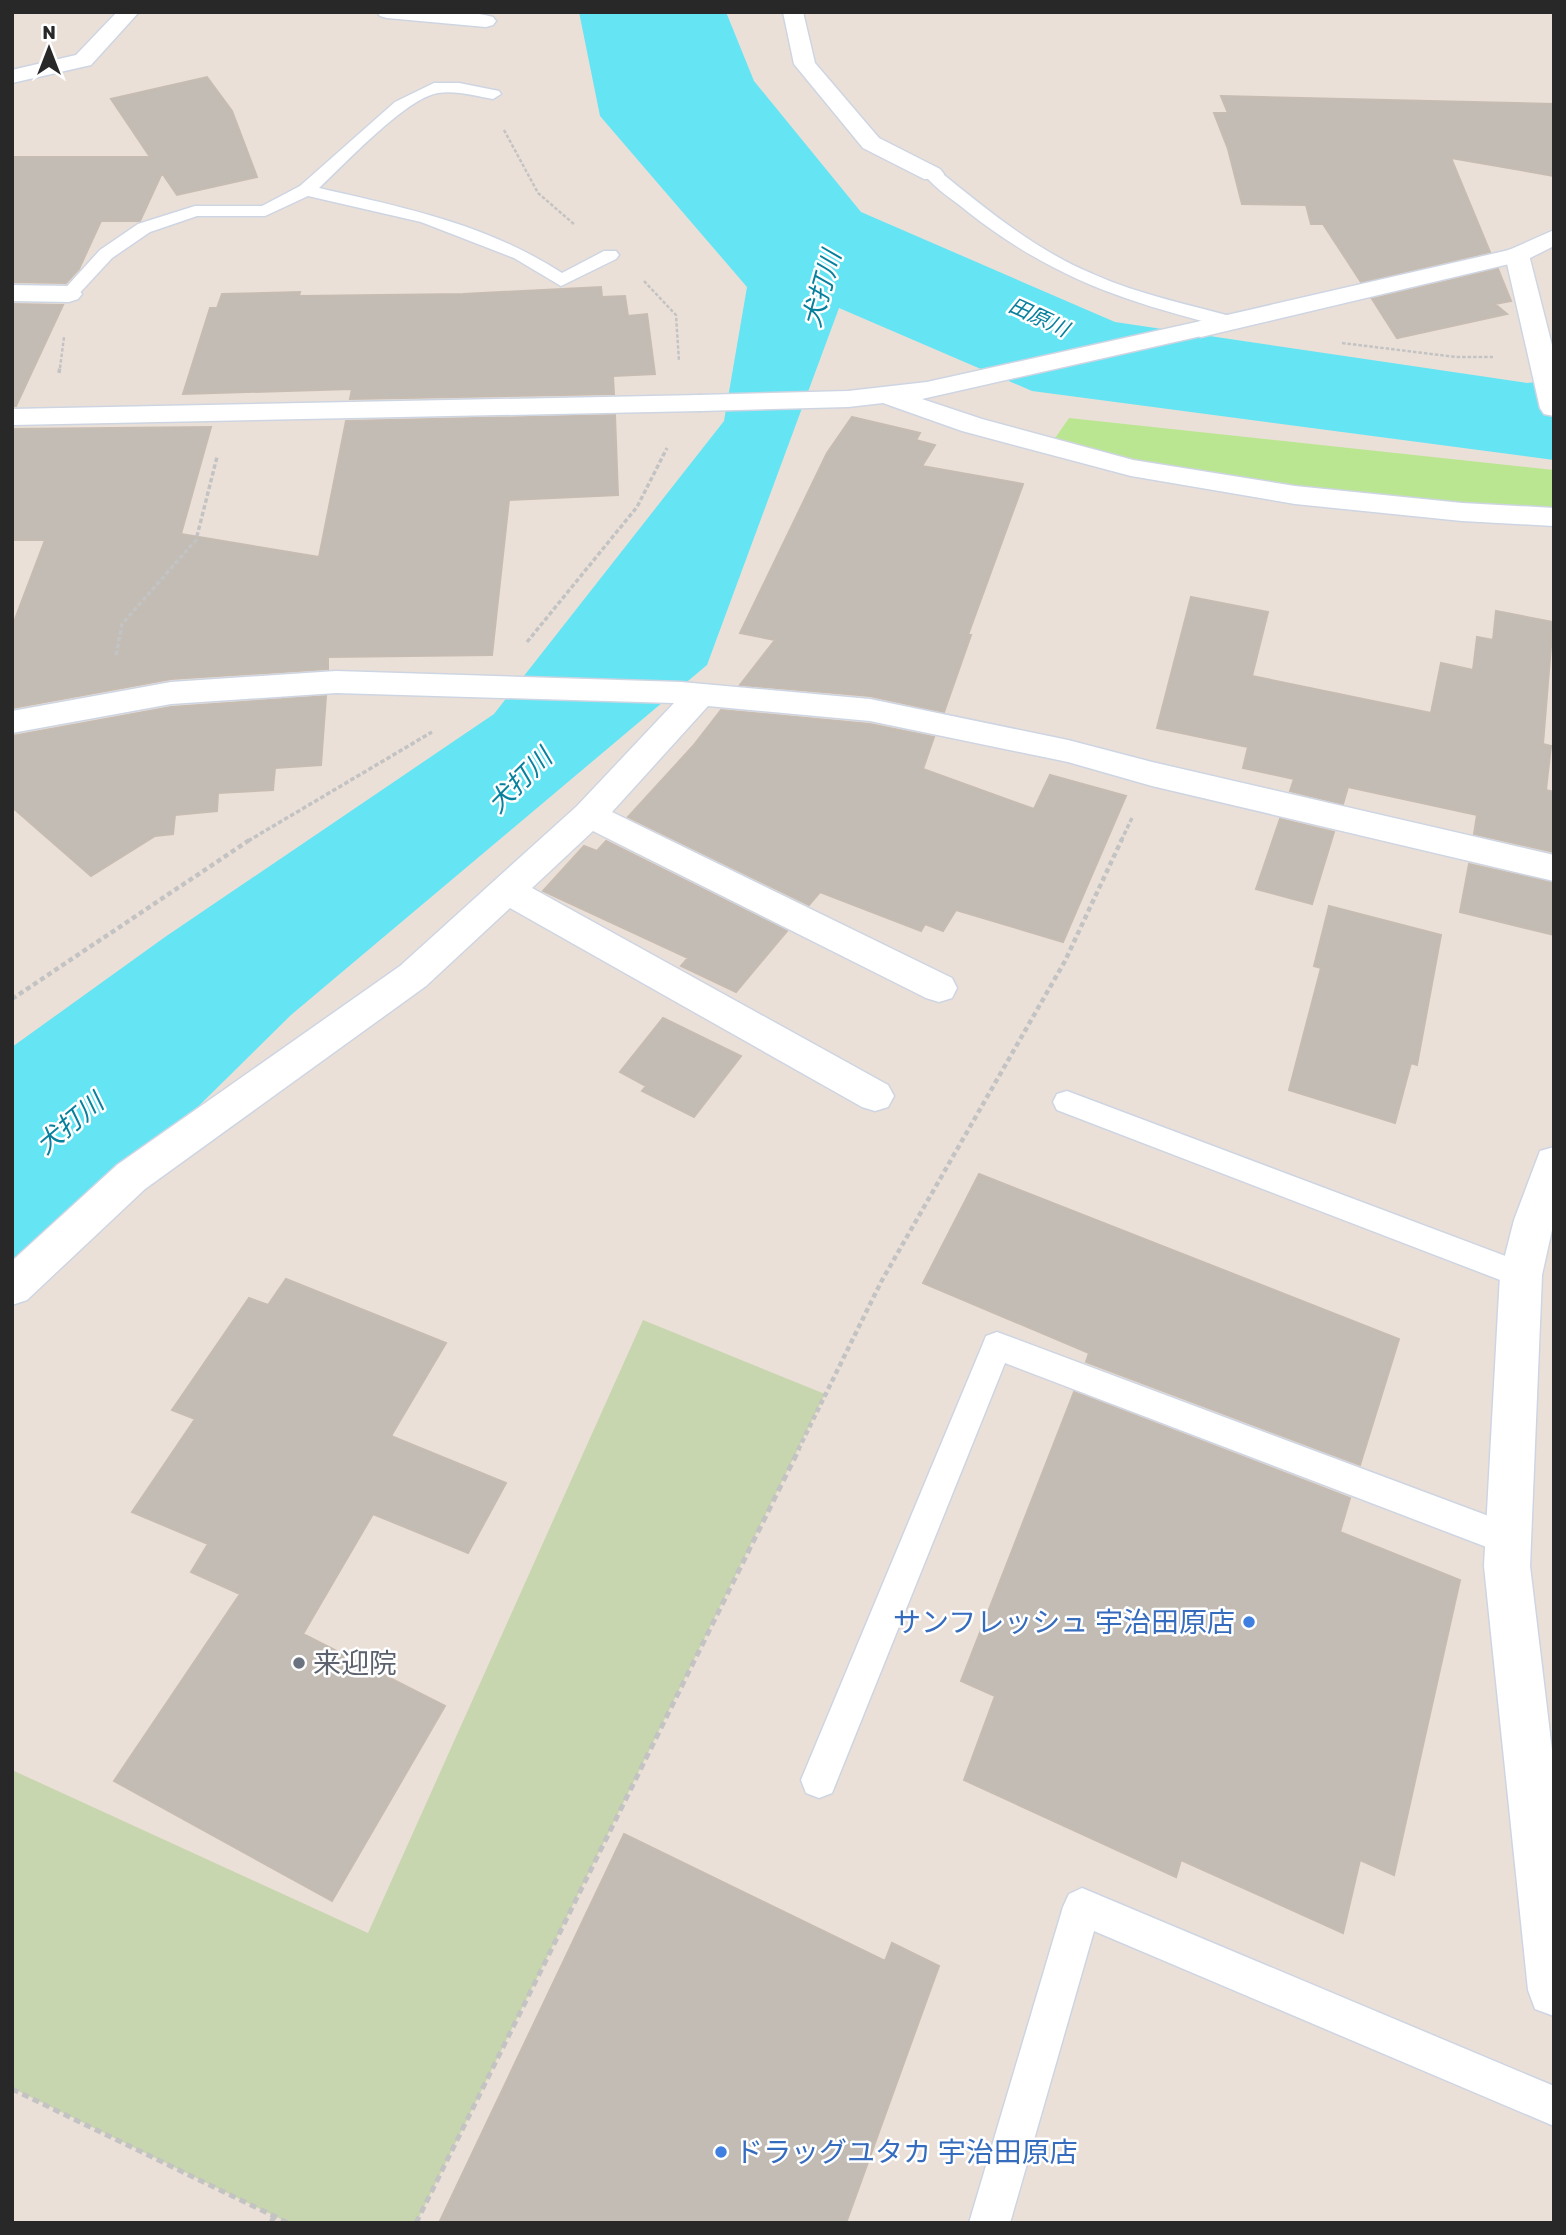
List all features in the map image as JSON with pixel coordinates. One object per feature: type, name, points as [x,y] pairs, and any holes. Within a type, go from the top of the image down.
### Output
[{"type":"street","points":[[12,77],[83,60],[129,12]]},
{"type":"street","points":[[387,12],[486,21]]},
{"type":"street","points":[[793,12],[805,64],[871,143],[932,174]]},
{"type":"street","points":[[12,417],[690,403],[848,399],[886,395],[927,390],[1234,323],[1517,255],[1554,237]]},
{"type":"street","points":[[1517,255],[1554,408]]},
{"type":"street","points":[[12,293],[69,294]]},
{"type":"street","points":[[886,395],[972,425],[1131,468],[1295,495],[1462,512],[1554,517]]},
{"type":"street","points":[[12,722],[171,693],[336,682],[691,694],[870,710],[1068,751],[1152,774],[1554,868]]},
{"type":"street","points":[[12,1287],[131,1177],[413,976],[589,815],[691,694]]},
{"type":"street","points":[[589,815],[939,988]]},
{"type":"street","points":[[507,890],[875,1096]]},
{"type":"street","points":[[1554,1163],[1534,1220],[1521,1275],[1507,1566],[1554,1990]]},
{"type":"lane","points":[[69,294],[106,254],[145,228],[195,211],[265,211],[306,190],[401,105],[435,88],[459,88],[493,94]]},
{"type":"lane","points":[[932,174],[983,215],[1065,268],[1126,291],[1234,323]]},
{"type":"lane","points":[[306,190],[427,218],[520,254],[561,281],[610,255]]},
{"type":"lane","points":[[1067,1102],[1521,1275]]},
{"type":"lane","points":[[819,1780],[997,1346],[1510,1541]]},
{"type":"lane","points":[[989,2223],[1082,1907],[1554,2106]]},
{"type":"path","points":[[493,94],[503,128],[538,193],[610,255],[647,282],[676,315],[690,403]]},
{"type":"path","points":[[54,416],[69,294]]},
{"type":"path","points":[[1334,342],[1456,357],[1541,361]]},
{"type":"path","points":[[107,705],[122,624],[196,540],[229,412]]},
{"type":"path","points":[[416,2223],[881,1282],[1065,961],[1152,774]]},
{"type":"path","points":[[12,2088],[273,2219],[288,2223]]},
{"type":"green space","points":[[1069,418],[1554,470],[1554,517],[1131,468],[1053,441]]},
{"type":"green space","points":[[643,1320],[825,1394],[416,2223],[289,2223],[12,2088],[12,1770],[368,1933]]},
{"type":"water","points":[[579,12],[726,12],[754,81],[861,212],[1115,322],[1527,383],[1554,380],[1554,460],[1032,391],[839,308],[707,665],[291,1015],[12,1290],[12,1047],[165,937],[494,714],[724,421],[747,287],[600,116]]},
{"type":"building","points":[[207,77],[232,111],[257,177],[177,195],[162,173],[140,221],[101,221],[79,269],[66,283],[12,282],[12,157],[150,157],[111,99]]},
{"type":"building","points":[[1221,96],[1554,104],[1554,176],[1451,158],[1490,252],[1361,282],[1323,224],[1311,224],[1306,205],[1242,204],[1228,149],[1214,113],[1228,113]]},
{"type":"building","points":[[1498,269],[1511,301],[1495,304],[1507,314],[1397,338],[1372,299]]},
{"type":"building","points":[[601,287],[602,297],[625,296],[628,316],[647,314],[655,374],[613,376],[614,394],[350,399],[352,389],[183,394],[210,308],[217,308],[222,294],[463,294]]},
{"type":"building","points":[[12,304],[63,305],[16,406],[12,406]]},
{"type":"building","points":[[615,415],[618,495],[509,500],[492,655],[328,657],[328,669],[171,679],[12,708],[12,627],[45,540],[12,540],[12,429],[211,427],[181,534],[319,557],[346,421]]},
{"type":"building","points":[[852,417],[920,433],[916,440],[935,445],[922,466],[1023,484],[968,635],[971,635],[944,712],[870,696],[740,685],[775,640],[740,633],[827,453]]},
{"type":"building","points":[[1191,597],[1268,612],[1252,676],[1431,713],[1441,663],[1473,670],[1477,637],[1493,640],[1496,611],[1553,622],[1543,744],[1551,746],[1546,790],[1554,792],[1554,852],[1474,834],[1477,815],[1348,787],[1343,804],[1290,791],[1294,779],[1243,768],[1248,747],[1157,728]]},
{"type":"building","points":[[326,696],[321,765],[275,768],[273,790],[218,793],[217,811],[175,815],[173,834],[155,836],[91,876],[12,807],[12,736],[171,707]]},
{"type":"building","points":[[721,710],[870,724],[934,737],[923,769],[1034,809],[1050,775],[1126,796],[1063,942],[956,910],[943,931],[925,924],[921,931],[820,892],[809,905],[628,817],[693,746]]},
{"type":"building","points":[[1280,819],[1334,832],[1312,904],[1256,889]]},
{"type":"building","points":[[606,841],[787,931],[736,992],[681,966],[688,958],[543,891],[584,846],[597,851]]},
{"type":"building","points":[[1469,864],[1554,883],[1554,935],[1460,912]]},
{"type":"building","points":[[1329,906],[1441,935],[1417,1065],[1411,1063],[1395,1123],[1289,1090],[1321,968],[1314,966]]},
{"type":"building","points":[[663,1018],[741,1056],[694,1117],[642,1091],[646,1086],[620,1072]]},
{"type":"building","points":[[979,1174],[1399,1339],[1360,1465],[1086,1362],[1089,1353],[923,1283]]},
{"type":"building","points":[[286,1279],[446,1343],[391,1436],[506,1483],[468,1553],[373,1514],[303,1634],[445,1706],[332,1901],[114,1781],[240,1594],[191,1572],[208,1544],[132,1512],[195,1419],[172,1410],[249,1298],[268,1305]]},
{"type":"building","points":[[1074,1392],[1350,1498],[1340,1532],[1460,1580],[1394,1875],[1360,1860],[1343,1933],[1181,1860],[1176,1877],[964,1780],[995,1696],[961,1681]]},
{"type":"building","points":[[624,1834],[885,1961],[892,1943],[939,1966],[846,2223],[439,2223]]},
{"type":"place","name":"サンフレッシュ 宇治田原店","points":[[1249,1622]]},
{"type":"place","name":"来迎院","points":[[299,1663]]},
{"type":"place","name":"ドラッグユタカ 宇治田原店","points":[[721,2152]]},
{"type":"water label","name":"犬打川","points":[[822,289]]},
{"type":"water label","name":"田原川","points":[[1039,317]]},
{"type":"water label","name":"犬打川","points":[[520,781]]},
{"type":"water label","name":"犬打川","points":[[70,1124]]}]
